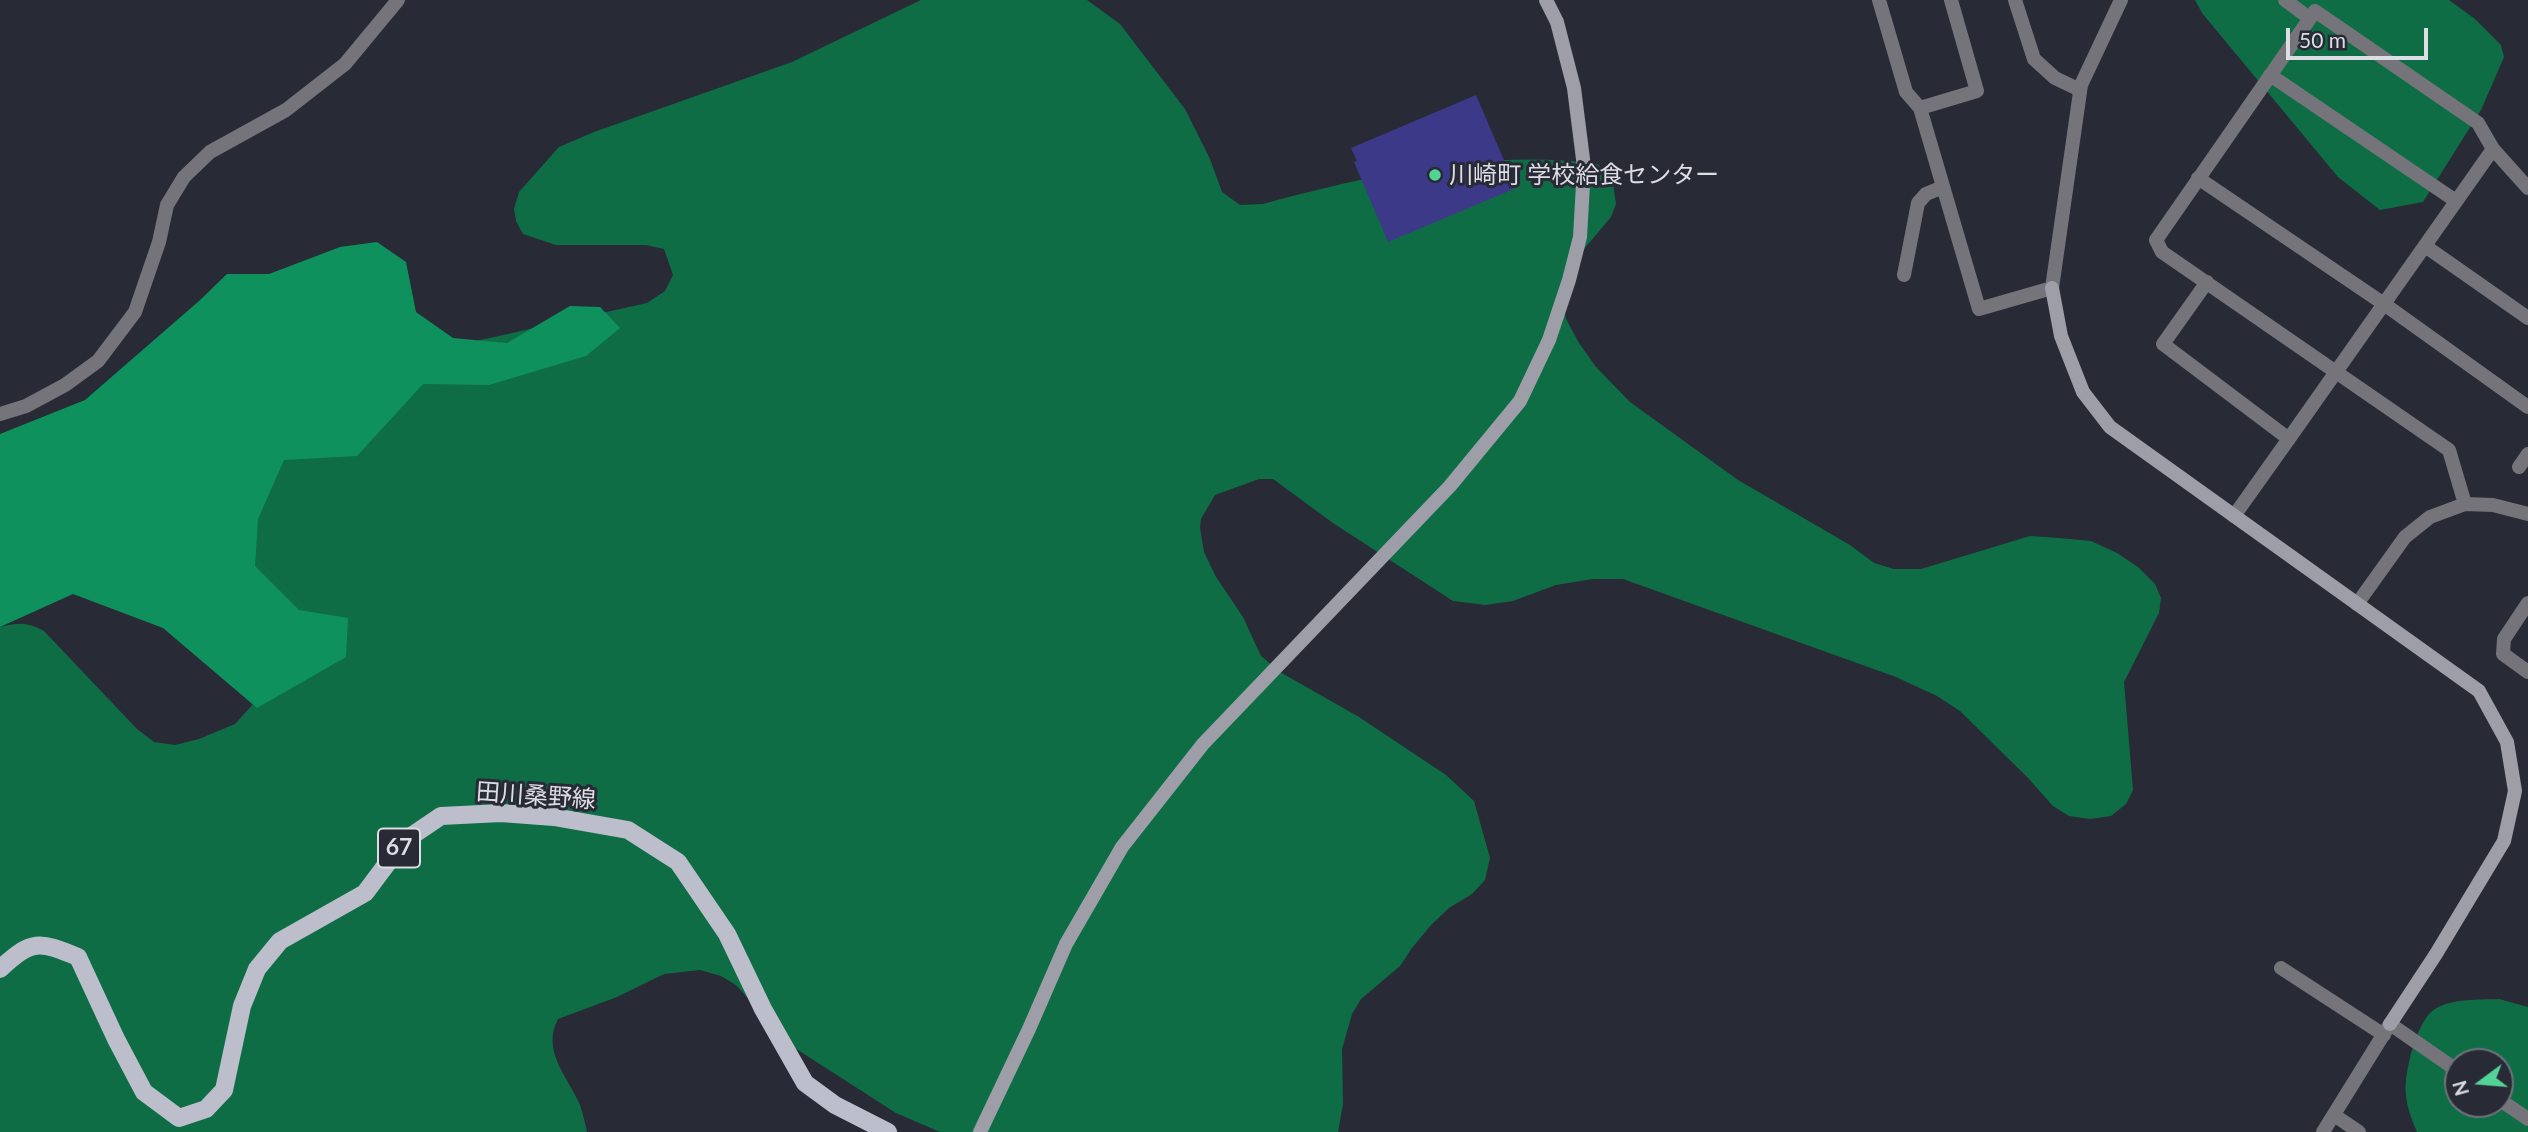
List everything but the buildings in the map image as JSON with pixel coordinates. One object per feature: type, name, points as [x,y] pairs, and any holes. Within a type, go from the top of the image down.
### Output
[{"type":"main road","name":"田川桑野線","points":[[0,969],[20,950],[46,944],[78,957],[144,1092],[179,1118],[205,1109],[224,1090],[242,1006],[257,969],[280,941],[365,893],[404,841],[441,816],[501,813],[554,817],[628,830],[678,862],[727,934],[763,1009],[805,1083],[835,1104],[888,1132]]},
{"type":"street","points":[[0,414],[26,406],[65,385],[98,361],[135,312],[159,242],[167,205],[184,177],[210,152],[286,110],[345,64],[398,0]]},
{"type":"street","points":[[980,1132],[1030,1029],[1066,944],[1122,847],[1203,744],[1450,486],[1520,401],[1549,340],[1580,237],[1584,167],[1574,88],[1557,22],[1546,0]]},
{"type":"street","points":[[1879,0],[1906,92],[1920,108],[1979,309],[2052,288]]},
{"type":"street","points":[[1920,108],[1977,92],[1951,0]]},
{"type":"street","points":[[2015,0],[2034,59],[2055,78],[2080,90]]},
{"type":"street","points":[[2121,0],[2080,90],[2052,288],[2061,336],[2083,392],[2110,427],[2479,691],[2507,742],[2515,791],[2504,841],[2323,1132]]},
{"type":"street","points":[[2285,0],[2309,18]]},
{"type":"street","points":[[2465,505],[2449,450],[2162,251],[2156,240],[2315,11],[2478,123],[2493,149],[2528,188]]},
{"type":"street","points":[[2270,75],[2456,201]]},
{"type":"street","points":[[2234,516],[2493,149]]},
{"type":"street","points":[[2199,178],[2384,304],[2528,407]]},
{"type":"street","points":[[1904,275],[1918,204],[1926,194],[1943,187]]},
{"type":"street","points":[[2425,246],[2528,318]]},
{"type":"street","points":[[2207,282],[2163,344],[2289,439]]},
{"type":"street","points":[[2519,467],[2528,454]]},
{"type":"street","points":[[2357,604],[2405,537],[2430,517],[2465,505],[2493,505],[2528,514]]},
{"type":"street","points":[[2528,603],[2504,639],[2503,654],[2528,672]]},
{"type":"street","points":[[2281,968],[2444,1063]]},
{"type":"street","points":[[2334,1115],[2359,1132]]},
{"type":"shaded area","points":[[921,0],[1087,0],[1120,24],[1185,109],[1210,159],[1222,192],[1240,205],[1263,204],[1345,183],[1471,162],[1556,160],[1598,164],[1613,183],[1616,204],[1611,217],[1574,261],[1561,291],[1566,319],[1579,343],[1596,367],[1630,402],[1738,480],[1850,545],[1874,563],[1894,569],[1921,569],[2030,536],[2059,538],[2091,541],[2117,553],[2138,567],[2155,584],[2161,598],[2159,613],[2124,682],[2133,790],[2126,804],[2111,816],[2090,819],[2069,816],[2053,806],[1960,711],[1937,696],[1896,677],[1623,579],[1593,579],[1556,585],[1513,601],[1485,605],[1453,601],[1333,523],[1273,479],[1259,479],[1215,495],[1201,519],[1200,528],[1204,552],[1216,577],[1243,617],[1261,656],[1280,672],[1359,717],[1446,775],[1474,801],[1490,858],[1485,880],[1472,894],[1449,908],[1431,925],[1400,966],[1361,999],[1352,1014],[1342,1049],[1343,1104],[1338,1132],[940,1132],[896,1113],[790,1045],[736,985],[721,976],[700,970],[664,974],[617,997],[558,1019],[554,1031],[554,1053],[580,1105],[587,1132],[0,1132],[0,627],[23,624],[44,631],[137,729],[154,742],[175,745],[199,739],[235,724],[254,703],[232,651],[268,468],[476,341],[647,303],[665,291],[673,275],[664,249],[646,245],[556,245],[523,234],[516,221],[514,209],[519,192],[559,147],[792,62]]},
{"type":"shaded area","points":[[2195,0],[2449,0],[2475,19],[2501,45],[2504,57],[2481,110],[2423,202],[2380,210],[2338,177],[2202,13]]},
{"type":"shaded area","points":[[377,242],[406,262],[416,312],[453,338],[507,343],[570,306],[600,307],[620,328],[586,356],[489,385],[423,384],[357,456],[284,460],[258,519],[255,566],[299,610],[348,618],[346,657],[257,708],[163,628],[73,594],[0,627],[0,434],[85,400],[227,274],[269,274],[340,247]]},
{"type":"shaded area","points":[[2499,999],[2528,1007],[2528,1132],[2417,1132],[2407,1105],[2406,1086],[2409,1062],[2417,1035],[2428,1015],[2435,1009],[2458,1001]]},
{"type":"place","name":"川崎町 学校給食センター","points":[[1435,175]]}]
